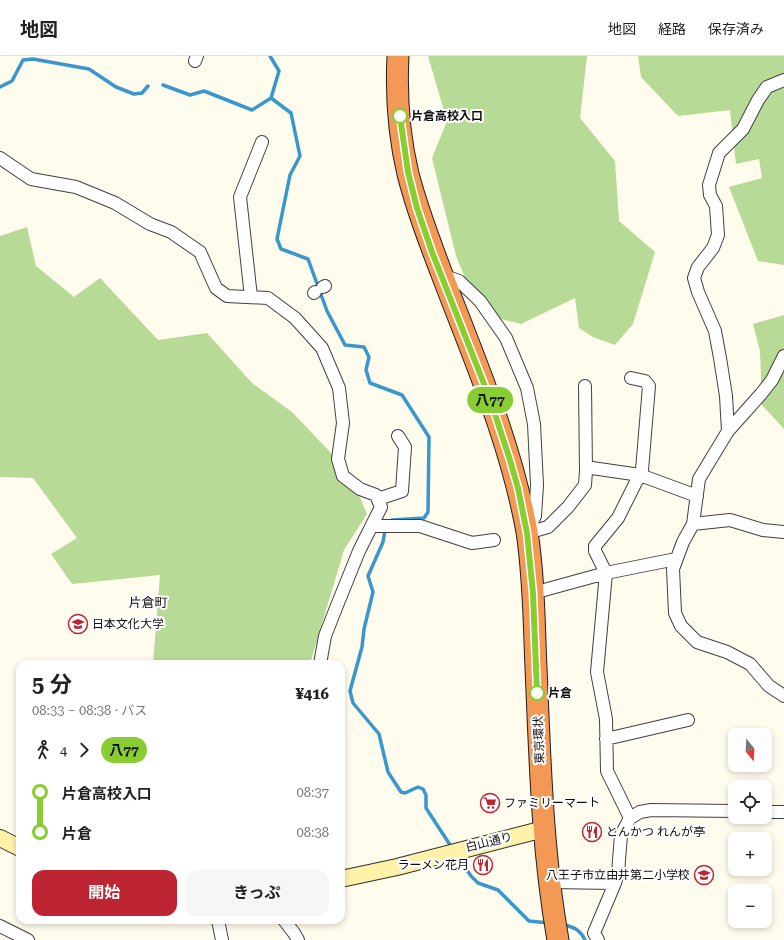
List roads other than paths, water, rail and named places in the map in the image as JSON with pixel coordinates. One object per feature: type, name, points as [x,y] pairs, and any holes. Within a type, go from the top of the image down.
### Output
[{"type":"highway","name":"東京環状","points":[[398,56],[400,116],[408,172],[432,252],[442,274],[502,436],[516,481],[527,533],[533,593],[544,829],[556,929]]},
{"type":"street","points":[[728,431],[726,396],[715,332],[698,292],[694,278],[698,267],[713,248],[718,234],[716,206],[710,195],[709,185],[719,152],[743,130],[758,100],[767,87],[784,80]]},
{"type":"street","points":[[251,297],[240,197],[262,142]]},
{"type":"street","points":[[0,158],[31,179],[76,187],[115,203],[150,224],[171,232],[200,252],[216,288],[226,296],[268,298],[295,318],[322,348],[339,388],[343,423],[338,459],[343,476],[360,490],[376,495],[381,507],[359,551],[325,636],[321,660]]},
{"type":"street","points":[[442,274],[459,281],[480,301],[506,338],[527,388],[534,424],[537,484],[535,516],[527,533]]},
{"type":"street","points":[[784,356],[772,380],[728,431],[699,479],[693,524],[683,542],[673,569],[675,613],[681,626],[697,642],[727,652],[750,664],[769,686],[784,696]]},
{"type":"street","points":[[630,378],[645,380],[649,386],[642,470],[618,518],[595,546],[595,551],[606,573],[597,672],[606,719],[607,771],[630,818]]},
{"type":"street","points":[[527,533],[548,527],[568,507],[585,485],[585,386]]},
{"type":"street","points":[[378,499],[402,491],[405,447],[398,436]]},
{"type":"street","points":[[586,470],[592,468],[640,475],[697,496]]},
{"type":"street","points":[[693,524],[730,520],[763,530],[784,532]]},
{"type":"street","points":[[372,526],[420,526],[472,543],[494,540]]},
{"type":"street","points":[[533,593],[606,573],[676,559]]},
{"type":"street","points":[[606,739],[688,720]]},
{"type":"street","points":[[598,940],[594,933],[615,883],[618,873],[620,835],[630,818],[640,812],[651,810],[728,811]]},
{"type":"street","points":[[772,812],[784,812]]},
{"type":"street","name":"白山通り","points":[[345,878],[397,867],[544,829]]},
{"type":"street","points":[[0,838],[16,846]]},
{"type":"street","points":[[550,882],[615,883]]},
{"type":"street","points":[[219,924],[222,940]]},
{"type":"street","points":[[287,924],[298,940]]},
{"type":"street","points":[[0,926],[28,940]]},
{"type":"waterway","points":[[270,56],[279,71],[271,98],[291,113],[300,156],[290,175],[277,239],[281,249],[308,259],[327,311],[345,345],[364,347],[369,357],[366,370],[370,383],[402,395],[429,437],[428,512],[424,518],[392,520]]},
{"type":"waterway","points":[[0,87],[12,81],[23,60],[33,59],[89,69],[116,87],[134,94],[142,93],[148,86]]},
{"type":"waterway","points":[[163,85],[190,95],[204,91],[252,110],[271,98]]},
{"type":"waterway","points":[[385,530],[383,542],[368,576],[373,592],[364,629],[362,647],[350,691],[353,703],[379,734],[388,772],[401,792],[405,793],[418,787],[423,789],[426,795],[426,808],[452,848]]},
{"type":"waterway","points":[[458,857],[471,876],[478,883],[498,890],[529,921],[549,923]]},
{"type":"waterway","points":[[563,925],[570,926],[576,930],[585,940]]},
{"type":"place","name":"片倉高校入口","points":[[400,116]]},
{"type":"place","name":"日本文化大学","points":[[78,624]]},
{"type":"place","name":"片倉","points":[[537,693]]},
{"type":"place","name":"ファミリーマート","points":[[490,803]]},
{"type":"place","name":"とんかつ れんが亭","points":[[592,832]]},
{"type":"place","name":"ラーメン花月","points":[[483,865]]},
{"type":"place","name":"八王子市立由井第二小学校","points":[[704,875]]},
{"type":"district","name":"片倉町","points":[[148,602]]}]
